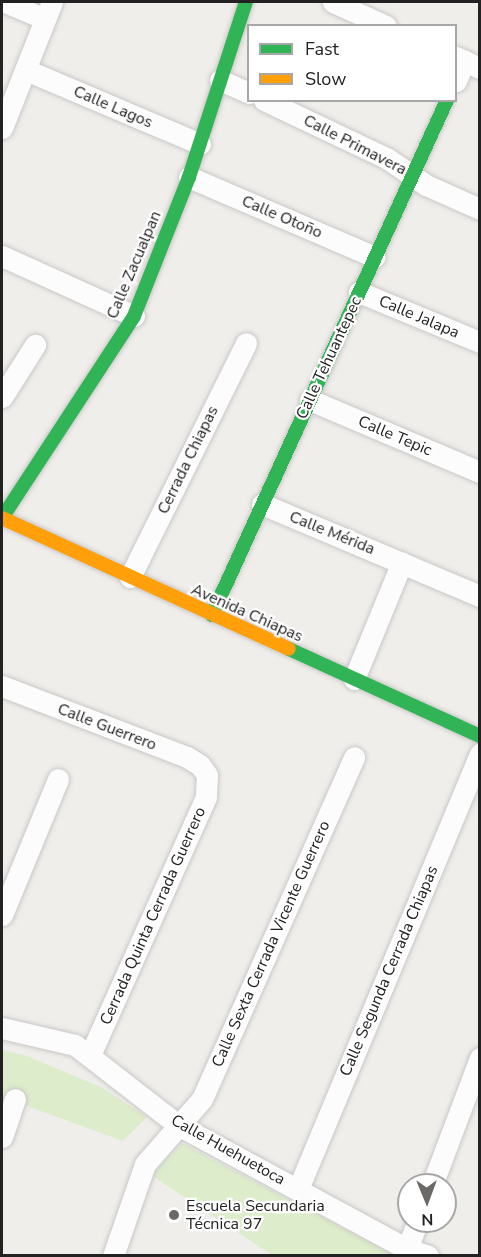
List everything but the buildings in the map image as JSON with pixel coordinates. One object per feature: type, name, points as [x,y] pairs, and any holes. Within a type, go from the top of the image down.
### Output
[{"type":"street","points":[[2,128],[49,10],[5,2]]},
{"type":"street","name":"Calle Zacualpan","points":[[2,518],[134,316],[189,177],[246,2]]},
{"type":"street","points":[[333,2],[382,24]]},
{"type":"street","points":[[457,79],[466,62]]},
{"type":"street","name":"Calle Lagos","points":[[26,70],[200,144]]},
{"type":"street","points":[[220,80],[247,92]]},
{"type":"street","name":"Calle Primavera","points":[[268,102],[413,174],[426,185],[480,208]]},
{"type":"street","name":"Calle Tehuantepec","points":[[212,615],[446,102]]},
{"type":"street","name":"Calle Otoño","points":[[189,177],[375,257]]},
{"type":"street","points":[[2,256],[134,316]]},
{"type":"street","name":"Calle Jalapa","points":[[359,292],[480,342]]},
{"type":"street","name":"Cerrada Chiapas","points":[[130,577],[246,343]]},
{"type":"street","points":[[2,397],[35,345]]},
{"type":"street","name":"Calle Tepic","points":[[310,400],[480,472]]},
{"type":"street","name":"Calle Mérida","points":[[262,504],[480,596]]},
{"type":"street","name":"Avenida Chiapas","points":[[2,518],[480,736]]},
{"type":"street","points":[[354,679],[402,562]]},
{"type":"street","name":"Calle Guerrero","points":[[2,686],[187,757],[200,765],[207,775]]},
{"type":"street","name":"Calle Segunda Cerrada Chiapas","points":[[298,1189],[480,753]]},
{"type":"street","name":"Calle Sexta Cerrada Vicente Guerrero","points":[[113,1256],[145,1164],[202,1099],[354,757]]},
{"type":"street","name":"Cerrada Quinta Cerrada Guerrero","points":[[90,1055],[206,797],[207,775]]},
{"type":"street","points":[[2,915],[58,779]]},
{"type":"street","name":"Calle Huehuetoca","points":[[2,1028],[75,1045],[178,1125],[418,1252]]},
{"type":"street","points":[[437,1173],[480,1058]]},
{"type":"street","points":[[2,1137],[15,1099]]},
{"type":"street","points":[[418,1233],[418,1252]]},
{"type":"green space","points":[[2,1050],[27,1056],[101,1087],[147,1117],[123,1141],[2,1097]]},
{"type":"green space","points":[[182,1143],[394,1255],[272,1255],[151,1175]]},
{"type":"traffic: fast","points":[[2,518],[134,316],[189,177],[246,2]]},
{"type":"traffic: fast","points":[[212,615],[446,102]]},
{"type":"traffic: fast","points":[[289,649],[480,736]]},
{"type":"traffic: slow","points":[[2,518],[289,649]]},
{"type":"place","name":"Escuela Secundaria Técnica 97","points":[[174,1215]]}]
